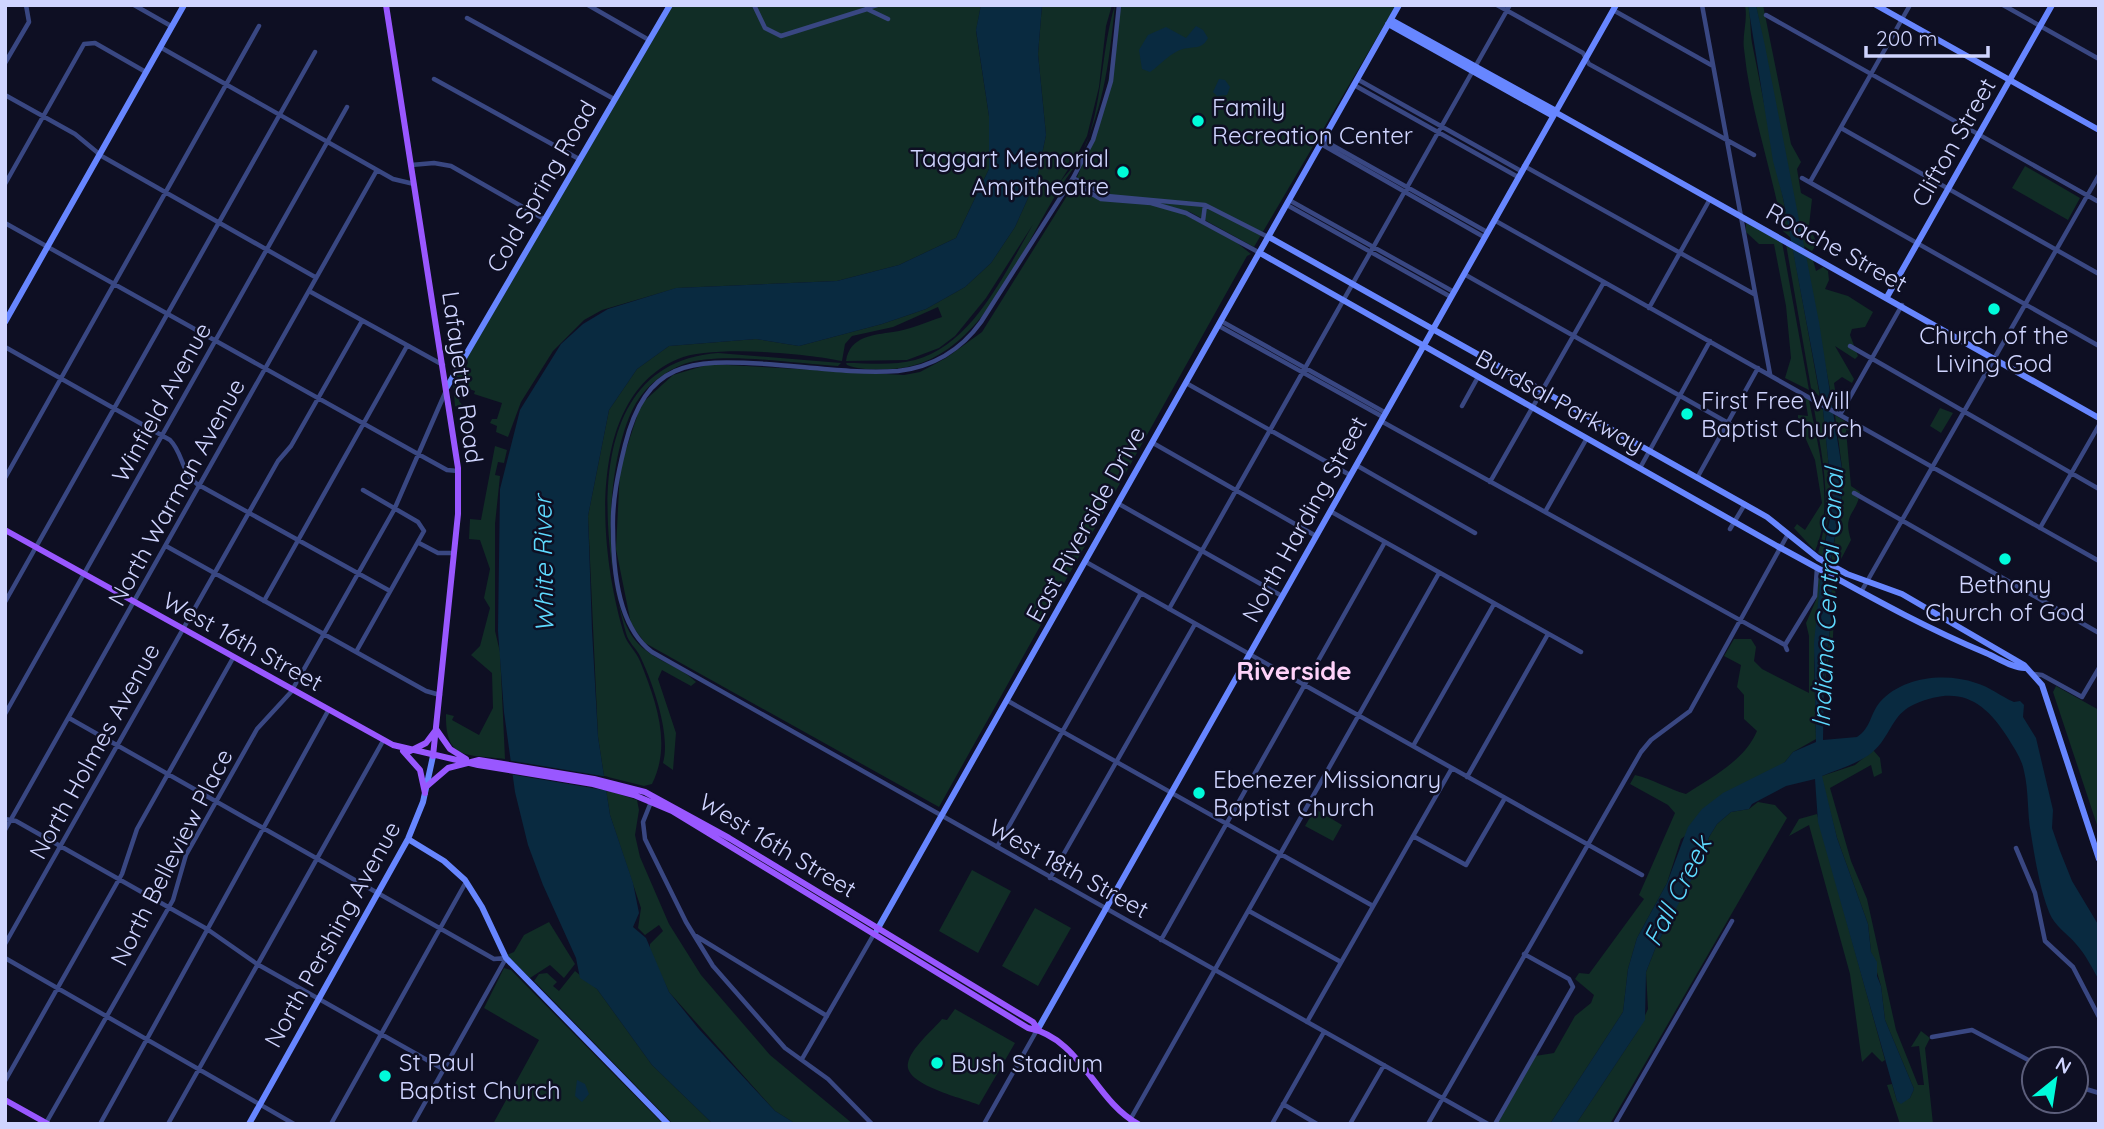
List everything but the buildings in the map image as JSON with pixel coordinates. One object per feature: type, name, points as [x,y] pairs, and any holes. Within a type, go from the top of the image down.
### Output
[{"type":"main road","name":"Lafayette Road","points":[[386,5],[458,471],[454,553],[433,756]]},
{"type":"main road","name":"West 16th Street","points":[[5,530],[383,741],[433,756],[621,788],[675,806],[876,931]]},
{"type":"main road","points":[[410,751],[426,743],[436,729],[450,749],[471,762]]},
{"type":"main road","points":[[399,747],[421,770],[426,789],[448,768],[471,762]]},
{"type":"main road","name":"West 16th Street","points":[[621,788],[651,802],[1033,1022],[1038,1029],[1077,1058],[1104,1097],[1138,1124]]},
{"type":"main road","points":[[5,1100],[47,1123]]},
{"type":"street","points":[[5,63],[29,23],[26,5]]},
{"type":"street","points":[[134,5],[171,26]]},
{"type":"street","points":[[5,322],[158,46],[184,5]]},
{"type":"street","points":[[587,5],[649,40]]},
{"type":"street","name":"Cold Spring Road","points":[[447,387],[670,5]]},
{"type":"street","points":[[754,5],[763,26],[780,36],[877,5]]},
{"type":"street","points":[[1072,180],[1093,140],[1105,104],[1119,5]]},
{"type":"street","name":"East Riverside Drive","points":[[802,1059],[1008,701],[1399,5]]},
{"type":"street","points":[[1497,5],[1508,8],[1583,53],[1589,64],[1754,155]]},
{"type":"street","points":[[1702,5],[1770,374]]},
{"type":"street","points":[[1876,5],[2099,130]]},
{"type":"street","points":[[1810,182],[1910,5]]},
{"type":"street","points":[[2003,5],[2099,59]]},
{"type":"street","name":"Clifton Street","points":[[1887,297],[2052,5]]},
{"type":"street","points":[[1170,609],[1508,8]]},
{"type":"street","points":[[1614,8],[1714,66]]},
{"type":"street","name":"North Harding Street","points":[[984,1124],[1614,8]]},
{"type":"street","points":[[867,9],[888,19]]},
{"type":"street","points":[[1766,15],[2099,202]]},
{"type":"street","points":[[467,18],[614,99]]},
{"type":"street","name":"Roache Street","points":[[1390,22],[1902,305],[2099,418]]},
{"type":"street","points":[[5,478],[259,26]]},
{"type":"street","points":[[5,184],[86,43],[95,43],[144,71]]},
{"type":"street","points":[[158,46],[377,170],[402,183],[414,184]]},
{"type":"street","points":[[5,603],[315,52]]},
{"type":"street","points":[[434,79],[579,159]]},
{"type":"street","points":[[1356,82],[1755,294]]},
{"type":"street","points":[[5,95],[75,134],[98,154],[315,277]]},
{"type":"street","name":"Winfield Avenue","points":[[5,714],[347,107]]},
{"type":"street","points":[[1841,128],[2099,274]]},
{"type":"street","points":[[1322,142],[1486,234]]},
{"type":"street","points":[[411,166],[434,163],[451,166],[544,219]]},
{"type":"street","name":"North Warman Avenue","points":[[5,830],[8,819],[69,718],[377,170]]},
{"type":"street","points":[[1861,592],[2099,175]]},
{"type":"street","points":[[1802,178],[2099,346]]},
{"type":"street","name":"Burdsal Parkway","points":[[1072,180],[1106,195],[1205,205],[1269,237],[1745,504],[1789,534],[1818,564]]},
{"type":"street","name":"Burdsal Parkway","points":[[1072,180],[1101,199],[1163,205],[1203,222],[1780,548],[1838,572],[1861,592],[1936,632],[2026,668]]},
{"type":"street","name":"West 18th Street","points":[[1072,180],[977,328],[956,349],[938,360],[919,368],[890,372],[707,361],[680,368],[652,388],[638,406],[629,427],[613,512],[617,572],[628,621],[636,637],[652,652],[1488,1124]]},
{"type":"street","points":[[1649,308],[1710,198]]},
{"type":"street","points":[[1288,203],[1452,294]]},
{"type":"street","points":[[1203,222],[1205,205]]},
{"type":"street","points":[[1494,220],[2099,561]]},
{"type":"street","points":[[5,223],[447,470],[458,471]]},
{"type":"street","points":[[1464,274],[1728,424]]},
{"type":"street","points":[[1490,482],[1604,282]]},
{"type":"street","points":[[309,290],[443,366]]},
{"type":"street","points":[[1840,413],[1902,305]]},
{"type":"street","name":"North Holmes Avenue","points":[[5,944],[249,513],[362,321]]},
{"type":"street","points":[[1220,323],[1304,370],[1490,482],[1786,648],[1815,596],[1818,564]]},
{"type":"street","points":[[1640,468],[1710,341]]},
{"type":"street","points":[[264,601],[407,346]]},
{"type":"street","points":[[1850,346],[2099,489]]},
{"type":"street","points":[[5,347],[163,435],[175,445],[186,473],[200,485],[390,591]]},
{"type":"street","points":[[1697,478],[1758,368]]},
{"type":"street","points":[[1462,406],[1478,377]]},
{"type":"street","points":[[1186,383],[1350,475]]},
{"type":"street","name":"North Belleview Place","points":[[47,1123],[169,907],[176,893],[184,859],[216,801],[261,723],[292,690],[395,508],[447,387]]},
{"type":"street","points":[[2040,528],[2099,425]]},
{"type":"street","points":[[1545,512],[1587,438]]},
{"type":"street","points":[[1153,443],[1316,536]]},
{"type":"street","points":[[1356,465],[1475,533]]},
{"type":"street","points":[[356,652],[424,531],[418,522],[363,490]]},
{"type":"street","points":[[1854,493],[2099,633]]},
{"type":"street","points":[[1119,504],[1282,596]]},
{"type":"street","points":[[1730,529],[1745,504]]},
{"type":"street","points":[[1330,511],[1581,652]]},
{"type":"street","points":[[1428,1124],[1649,742],[1689,712],[1789,534]]},
{"type":"street","points":[[1161,940],[1385,542]]},
{"type":"street","points":[[419,543],[438,553],[454,553]]},
{"type":"street","points":[[166,546],[426,691],[440,695]]},
{"type":"street","points":[[1086,562],[1642,875]]},
{"type":"street","points":[[1838,572],[1902,594],[2034,674],[2045,693],[2099,859]]},
{"type":"street","points":[[1130,1120],[1439,573]]},
{"type":"street","points":[[997,847],[1141,593]]},
{"type":"street","points":[[1413,746],[1494,603]]},
{"type":"street","points":[[1050,878],[1195,624]]},
{"type":"street","points":[[1467,777],[1548,634]]},
{"type":"street","points":[[5,1081],[119,879],[137,828],[233,658]]},
{"type":"street","points":[[2034,674],[2042,675],[2082,697],[2099,668]]},
{"type":"street","points":[[1008,701],[1373,906]]},
{"type":"street","points":[[100,1124],[328,711]]},
{"type":"street","points":[[69,718],[494,959],[506,958]]},
{"type":"street","points":[[168,1124],[383,741]]},
{"type":"street","name":"North Pershing Avenue","points":[[249,1124],[408,839],[426,789],[433,756]]},
{"type":"street","points":[[1307,1022],[1452,768]]},
{"type":"street","points":[[1413,836],[1466,865],[1505,798]]},
{"type":"street","points":[[651,802],[643,820],[644,838],[694,935],[730,989],[785,1048],[838,1088],[872,1124]]},
{"type":"street","points":[[8,819],[169,907],[209,930],[257,964],[443,1069]]},
{"type":"street","points":[[408,839],[444,861],[466,882],[482,906],[506,958],[668,1124]]},
{"type":"street","points":[[2016,848],[2035,893],[2045,941],[2073,967],[2099,1017]]},
{"type":"street","points":[[331,1124],[466,882]]},
{"type":"street","points":[[1249,911],[1341,962]]},
{"type":"street","points":[[1615,1124],[1732,921]]},
{"type":"street","points":[[694,935],[827,1016]]},
{"type":"street","points":[[1495,1124],[1573,987],[1569,979],[1524,954]]},
{"type":"street","points":[[5,958],[294,1124]]},
{"type":"street","points":[[413,1124],[506,958]]},
{"type":"street","points":[[1932,1037],[1965,1030],[1974,1031],[2020,1056]]},
{"type":"street","points":[[1272,1124],[1324,1032]]},
{"type":"street","points":[[1350,1124],[1384,1065]]},
{"type":"street","points":[[1283,1104],[1317,1124]]},
{"type":"green space","points":[[673,5],[981,5],[976,31],[989,116],[989,169],[956,238],[899,265],[837,281],[677,288],[602,310],[584,320],[553,351],[521,402],[508,437],[496,432],[497,426],[490,423],[492,419],[497,419],[502,403],[474,394],[475,391],[463,387],[459,401],[463,406],[459,409],[455,406],[453,383],[468,363],[467,358]]},
{"type":"green space","points":[[1042,5],[1112,5],[1106,26],[1099,87],[1087,136],[986,298],[955,336],[939,348],[907,360],[846,361],[852,346],[863,338],[905,330],[942,317],[938,307],[893,327],[852,336],[845,344],[842,361],[805,355],[735,351],[693,355],[678,359],[647,379],[626,408],[613,443],[606,482],[605,523],[609,563],[624,634],[640,661],[656,707],[660,722],[661,754],[652,784],[644,786],[604,776],[598,737],[588,516],[609,410],[637,369],[669,346],[756,339],[799,346],[926,309],[965,287],[991,263],[1015,227],[1037,178],[1046,135],[1038,54]]},
{"type":"green space","points":[[1115,5],[1103,89],[1098,109],[1089,135],[1097,106],[1107,37]]},
{"type":"green space","points":[[1120,5],[1396,5],[1254,247],[1190,212],[1174,209],[1236,242],[1251,254],[1247,256],[939,807],[645,643],[631,624],[616,549],[620,468],[641,404],[673,375],[710,364],[904,375],[920,372],[946,358],[982,332],[1070,191],[1076,189],[1094,197],[1137,203],[1104,197],[1076,180],[1104,108]]},
{"type":"green space","points":[[1745,5],[1748,5],[1750,15],[1752,43],[1791,238],[1783,231],[1751,95],[1744,43]]},
{"type":"green space","points":[[1756,5],[1763,5],[1791,144],[1801,162],[1797,169],[1801,193],[1812,199],[1809,226],[1817,243],[1812,251],[1802,245]]},
{"type":"green space","points":[[2025,166],[2080,198],[2068,220],[2012,188]]},
{"type":"green space","points":[[1071,169],[999,293],[977,322],[952,345],[924,362],[890,369],[847,365],[846,363],[890,364],[915,360],[942,348],[965,329],[985,305],[1053,192]]},
{"type":"green space","points":[[1746,223],[1782,242],[1809,390],[1785,378],[1791,358],[1786,306],[1774,244],[1759,244],[1746,232]]},
{"type":"green space","points":[[1786,244],[1793,249],[1820,397],[1811,388]]},
{"type":"green space","points":[[1804,255],[1813,260],[1816,271],[1823,267],[1828,271],[1829,280],[1825,289],[1848,296],[1873,312],[1865,327],[1852,329],[1850,335],[1858,356],[1855,359],[1835,346],[1854,379],[1852,383],[1842,377],[1834,383],[1837,403],[1833,405]]},
{"type":"green space","points":[[718,353],[841,363],[838,366],[739,358],[700,360],[677,367],[651,385],[636,403],[618,454],[611,520],[613,572],[608,506],[611,462],[622,421],[642,388],[674,364]]},
{"type":"green space","points":[[1805,397],[1809,400],[1824,481],[1824,517],[1815,551],[1794,528],[1797,524],[1805,530],[1822,503],[1815,460],[1798,421],[1798,415],[1808,416]]},
{"type":"green space","points":[[1813,402],[1823,410],[1831,487],[1830,519],[1828,518],[1823,556],[1818,553],[1825,515],[1825,477]]},
{"type":"green space","points":[[1940,408],[1953,413],[1941,433],[1930,426]]},
{"type":"green space","points":[[1835,415],[1854,427],[1851,431],[1846,430],[1851,486],[1860,492],[1848,524],[1851,540],[1838,565],[1831,561],[1833,549],[1837,559],[1834,544],[1844,482]]},
{"type":"green space","points":[[495,446],[507,450],[504,463],[498,462],[495,475],[500,476],[495,524],[495,631],[500,652],[505,759],[469,755],[454,748],[449,740],[446,714],[454,716],[452,720],[479,735],[493,708],[492,673],[471,655],[480,646],[490,608],[484,598],[490,569],[480,540],[469,539],[470,519],[481,520]]},
{"type":"green space","points":[[1819,572],[1822,573],[1814,662],[1816,739],[1793,752],[1785,762],[1681,839],[1667,883],[1637,938],[1628,969],[1623,1012],[1550,1124],[1497,1124],[1535,1056],[1554,1053],[1575,1016],[1591,1003],[1594,995],[1575,979],[1579,973],[1589,974],[1644,899],[1639,895],[1675,813],[1668,805],[1630,784],[1635,775],[1686,794],[1727,767],[1752,741],[1757,731],[1744,719],[1744,695],[1737,687],[1741,665],[1724,656],[1734,639],[1751,639],[1756,647],[1754,661],[1762,669],[1809,693],[1809,636],[1806,623],[1816,600]]},
{"type":"green space","points":[[1831,578],[1836,581],[1832,654],[1829,656],[1823,695],[1832,612]]},
{"type":"green space","points":[[616,592],[622,613],[638,644],[696,682],[691,686],[662,670],[658,679],[676,733],[673,770],[663,763],[665,738],[655,694],[645,667],[627,636]]},
{"type":"green space","points":[[2056,686],[2099,710],[2099,831],[2053,692]]},
{"type":"green space","points":[[1873,750],[1880,758],[1882,773],[1874,777],[1871,765],[1830,788],[1851,861],[1867,899],[1896,1030],[1918,1085],[1924,1085],[1919,1046],[1911,1047],[1921,1031],[1930,1038],[1925,1048],[1933,1124],[1900,1124],[1887,1085],[1892,1084],[1897,1101],[1910,1098],[1914,1089],[1885,1020],[1868,924],[1837,838],[1822,780],[1822,776],[1855,765]]},
{"type":"green space","points":[[606,790],[637,800],[639,810],[635,835],[640,857],[669,924],[701,975],[770,1055],[853,1124],[796,1124],[775,1111],[669,992],[650,951],[650,944],[663,931],[659,925],[645,935],[638,928],[641,908],[610,815]]},
{"type":"green space","points":[[1758,802],[1775,805],[1787,818],[1610,1124],[1576,1124],[1637,1032],[1648,1009],[1646,972],[1657,944],[1700,862],[1709,837],[1717,824],[1731,812],[1749,809]]},
{"type":"green space","points":[[1315,809],[1342,825],[1333,841],[1305,826]]},
{"type":"green space","points":[[1817,814],[1885,1060],[1882,1062],[1872,1052],[1862,1062],[1850,974],[1809,825],[1789,836],[1799,819]]},
{"type":"green space","points":[[972,870],[1011,891],[978,953],[939,931]]},
{"type":"green space","points":[[1035,908],[1071,928],[1038,986],[1002,966]]},
{"type":"green space","points":[[549,922],[575,964],[564,978],[550,965],[530,978],[507,955],[514,952],[524,935]]},
{"type":"green space","points":[[504,968],[511,970],[663,1124],[493,1124],[539,1040],[484,1008]]},
{"type":"green space","points":[[575,971],[597,989],[652,1065],[713,1124],[673,1124],[534,981],[539,974],[547,973],[557,982],[553,986],[559,991]]},
{"type":"green space","points":[[955,1009],[1015,1043],[979,1105],[924,1084],[909,1071],[910,1057],[918,1045],[942,1019],[947,1020]]},
{"type":"water","name":"White River","points":[[981,5],[1042,5],[1038,54],[1046,135],[1037,178],[1015,227],[991,263],[965,287],[926,309],[799,346],[756,339],[669,346],[637,369],[609,410],[588,516],[592,630],[598,737],[610,815],[633,883],[639,913],[633,927],[646,938],[669,992],[698,1028],[775,1111],[796,1124],[713,1124],[652,1065],[597,989],[580,978],[576,958],[528,845],[515,792],[504,712],[498,631],[500,489],[520,410],[561,344],[583,324],[608,309],[676,288],[837,281],[899,265],[956,238],[989,169],[989,116],[976,30]]},
{"type":"water","name":"Fall Creek","points":[[1748,5],[1756,5],[1765,46],[1819,322],[1844,482],[1831,559],[1832,612],[1824,679],[1823,740],[1857,737],[1865,729],[1880,702],[1889,694],[1912,682],[1925,679],[1964,680],[1986,687],[2014,702],[2020,701],[2024,705],[2023,717],[2036,738],[2053,810],[2052,828],[2060,851],[2072,881],[2099,926],[2099,980],[2083,953],[2049,912],[2034,853],[2024,771],[2015,750],[1999,725],[1980,706],[1957,696],[1931,698],[1903,712],[1869,755],[1822,776],[1837,838],[1868,924],[1871,952],[1877,962],[1885,1020],[1914,1089],[1910,1098],[1901,1104],[1897,1101],[1818,822],[1815,779],[1786,786],[1752,804],[1749,809],[1731,812],[1717,824],[1709,837],[1701,862],[1657,944],[1646,972],[1645,1020],[1576,1124],[1550,1124],[1623,1012],[1628,969],[1637,938],[1667,883],[1688,827],[1702,809],[1723,793],[1785,762],[1793,752],[1816,742],[1814,643],[1823,553],[1830,519],[1831,487],[1823,410],[1783,198],[1773,161]]},
{"type":"water","points":[[1196,26],[1203,30],[1208,38],[1203,44],[1179,51],[1150,72],[1142,69],[1139,50],[1148,35],[1166,27],[1186,38]]},
{"type":"water","points":[[1219,79],[1225,80],[1230,87],[1227,95],[1217,96],[1213,92]]},
{"type":"water","points":[[577,1080],[585,1084],[589,1094],[582,1102],[575,1096]]},
{"type":"pier","points":[[507,760],[608,777],[610,791],[509,774]]},
{"type":"place","name":"Family Recreation Center","points":[[1198,121]]},
{"type":"place","name":"Taggart Memorial Ampitheatre","points":[[1123,172]]},
{"type":"place","name":"Church of the Living God","points":[[1994,309]]},
{"type":"place","name":"First Free Will Baptist Church","points":[[1687,414]]},
{"type":"place","name":"Bethany Church of God","points":[[2005,559]]},
{"type":"place","name":"Ebenezer Missionary Baptist Church","points":[[1199,793]]},
{"type":"place","name":"Bush Stadium","points":[[937,1063]]},
{"type":"place","name":"St Paul Baptist Church","points":[[385,1076]]},
{"type":"district","name":"Riverside","points":[[1294,670]]},
{"type":"water label","name":"Indiana Central Canal","points":[[1827,598]]}]
